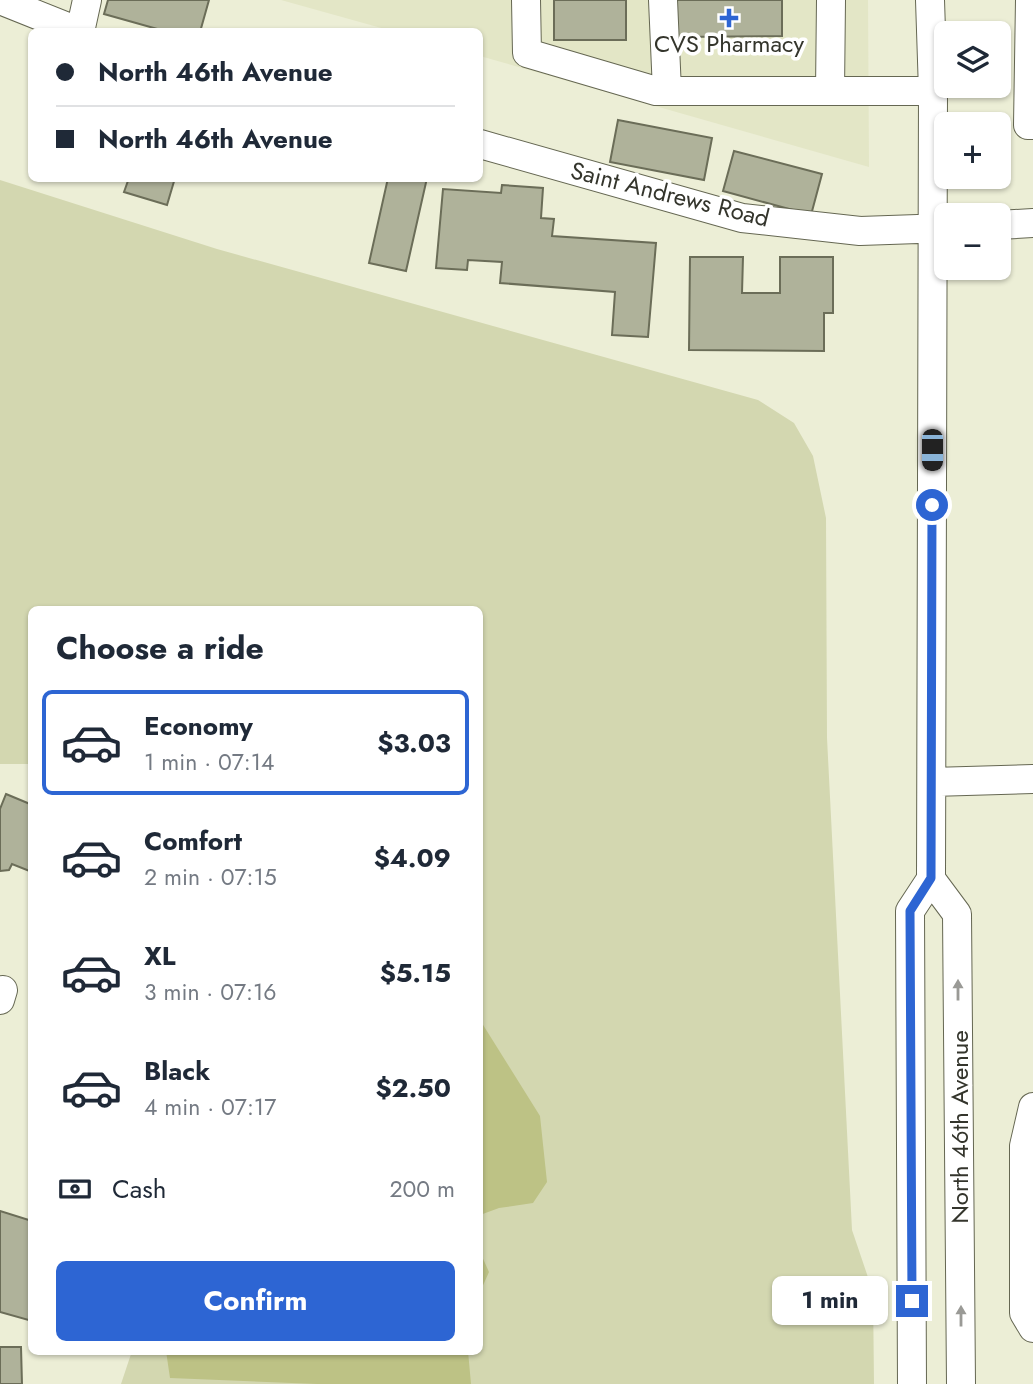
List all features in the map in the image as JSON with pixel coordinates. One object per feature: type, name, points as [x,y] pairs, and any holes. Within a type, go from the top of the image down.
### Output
[{"type":"street","points":[[0,0],[70,28]]},
{"type":"street","points":[[81,28],[87,0]]},
{"type":"street","points":[[526,0],[527,53],[656,91],[933,91]]},
{"type":"street","points":[[663,0],[667,91]]},
{"type":"street","points":[[830,91],[831,0]]},
{"type":"street","points":[[930,0],[939,203]]},
{"type":"street","points":[[1030,0],[1028,125],[1033,125]]},
{"type":"street","name":"Saint Andrews Road","points":[[483,145],[743,218],[860,231],[934,228]]},
{"type":"street","points":[[1011,224],[1033,223]]},
{"type":"street","points":[[931,878],[939,280]]},
{"type":"street","points":[[932,782],[1033,779]]},
{"type":"street","name":"North 46th Avenue","points":[[912,1384],[910,911],[931,878],[957,914],[961,1384]]},
{"type":"street","points":[[1033,1107],[1024,1146],[1024,1313],[1033,1328]]},
{"type":"shaded area","points":[[281,0],[868,0],[869,167],[483,57],[483,28],[381,28]]},
{"type":"shaded area","points":[[0,180],[217,249],[758,400],[794,423],[813,456],[826,518],[827,738],[852,1230],[873,1292],[874,1384],[121,1384],[131,1355],[483,1355],[483,606],[28,606],[28,764],[0,764]]},
{"type":"shaded area","points":[[483,1025],[540,1116],[547,1182],[533,1203],[499,1208],[483,1214]]},
{"type":"shaded area","points":[[483,1259],[489,1272],[483,1285]]},
{"type":"shaded area","points":[[167,1355],[468,1355],[471,1384],[317,1384],[170,1378]]},
{"type":"building","points":[[108,0],[209,0],[201,28],[154,28],[104,14]]},
{"type":"building","points":[[554,0],[626,0],[626,40],[554,40]]},
{"type":"building","name":"CVS Pharmacy","points":[[677,0],[782,0],[782,36],[677,37]]},
{"type":"building","points":[[618,120],[712,138],[704,180],[610,162]]},
{"type":"building","points":[[734,151],[822,174],[811,215],[723,191]]},
{"type":"building","points":[[128,182],[174,182],[167,205],[124,192]]},
{"type":"building","points":[[387,182],[426,182],[406,271],[369,263]]},
{"type":"building","points":[[502,185],[543,188],[541,218],[554,219],[552,236],[656,243],[648,337],[612,335],[615,292],[500,283],[502,262],[468,260],[467,270],[436,268],[443,189],[501,193]]},
{"type":"building","points":[[690,257],[743,257],[742,293],[780,293],[780,257],[833,257],[833,313],[824,313],[824,351],[689,350]]},
{"type":"building","points":[[6,794],[28,803],[28,870],[12,864],[9,870],[0,871],[0,809]]},
{"type":"building","points":[[0,1211],[28,1220],[28,1320],[0,1312]]},
{"type":"building","points":[[0,1347],[21,1347],[22,1384],[0,1384]]},
{"type":"place","name":"CVS Pharmacy","points":[[729,18]]},
{"type":"route","points":[[912,1301],[910,911],[931,878],[932,505]]}]
